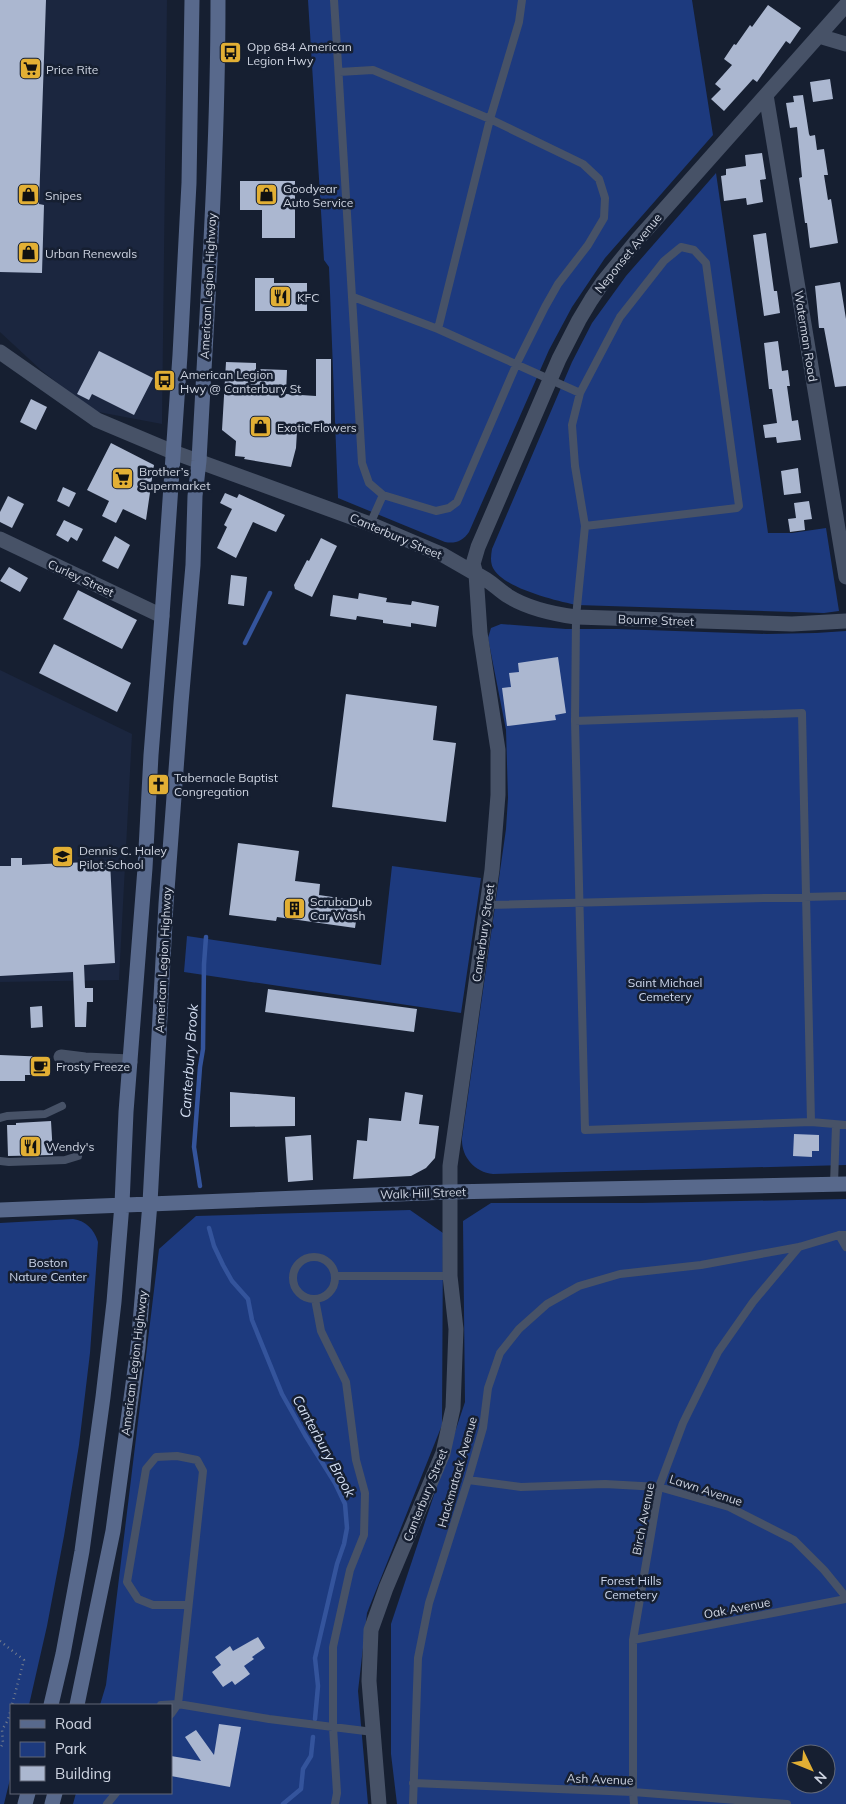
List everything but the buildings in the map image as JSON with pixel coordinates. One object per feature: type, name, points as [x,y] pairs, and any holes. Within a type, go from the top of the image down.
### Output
[{"type":"main road","name":"American Legion Highway","points":[[51,1704],[63,1654],[83,1541],[114,1302],[122,1204],[126,1112],[146,855],[151,755],[162,616],[190,183],[192,0]]},
{"type":"main road","name":"American Legion Highway","points":[[77,1704],[113,1531],[138,1347],[150,1203],[166,904],[180,703],[193,564],[194,496],[199,461],[210,244],[218,0]]},
{"type":"main road","name":"Walk Hill Street","points":[[0,1210],[449,1192],[840,1184]]},
{"type":"street","name":"Neponset Avenue","points":[[476,574],[473,564],[475,553],[550,380],[579,320],[603,282],[638,239],[846,5]]},
{"type":"street","points":[[819,36],[846,44]]},
{"type":"street","name":"Waterman Road","points":[[766,95],[846,577]]},
{"type":"street","name":"Canterbury Street","points":[[0,352],[97,420],[173,452],[370,524],[443,555],[476,574],[480,633],[497,739],[499,767],[496,830],[453,1139],[449,1192],[450,1276],[456,1329],[453,1408],[443,1453],[386,1588],[371,1630],[369,1682],[379,1804]]},
{"type":"street","name":"Curley Street","points":[[0,539],[162,616]]},
{"type":"street","name":"Bourne Street","points":[[476,574],[489,580],[507,595],[519,601],[556,613],[576,617],[800,624],[846,621]]},
{"type":"street","points":[[61,1057],[130,1062]]},
{"type":"lane","points":[[334,0],[362,463],[369,483],[383,495],[436,511],[449,508],[457,502],[517,364],[558,284],[588,245],[604,218],[605,198],[599,179],[583,164],[490,119],[373,70],[339,72]]},
{"type":"lane","points":[[438,329],[490,119],[519,22],[522,0]]},
{"type":"lane","points":[[585,526],[738,508],[739,506],[706,263],[694,250],[681,247],[664,261],[620,317],[580,393],[572,425],[575,466],[585,526],[576,617],[575,721],[585,1130],[811,1122],[836,1125],[846,1124]]},
{"type":"lane","points":[[353,297],[438,329],[580,393]]},
{"type":"lane","points":[[370,524],[383,495]]},
{"type":"lane","points":[[575,721],[802,713],[811,1122]]},
{"type":"lane","points":[[487,905],[846,896]]},
{"type":"lane","points":[[0,1118],[45,1114],[62,1106]]},
{"type":"lane","points":[[836,1125],[840,1184]]},
{"type":"lane","points":[[0,1161],[65,1160],[78,1156]]},
{"type":"lane","points":[[843,1235],[846,1247]]},
{"type":"lane","name":"Hackmatack Avenue","points":[[413,1804],[418,1658],[429,1602],[483,1428],[488,1388],[500,1353],[519,1329],[547,1304],[579,1286],[620,1274],[701,1265],[799,1247],[843,1235]]},
{"type":"lane","name":"Birch Avenue","points":[[634,1804],[633,1640],[659,1487],[682,1423],[718,1352],[753,1302],[799,1247]]},
{"type":"lane","points":[[314,1257],[329,1263],[336,1276],[334,1286],[330,1292],[322,1298],[315,1299],[302,1295],[297,1290],[293,1281],[293,1274],[297,1265],[307,1258],[314,1257]]},
{"type":"lane","points":[[336,1276],[450,1276]]},
{"type":"lane","points":[[315,1299],[321,1331],[346,1382],[356,1460],[365,1493],[364,1535],[350,1570],[333,1647],[337,1793],[335,1804]]},
{"type":"lane","points":[[172,1713],[178,1704],[203,1471],[196,1460],[177,1456],[156,1457],[146,1469],[127,1582],[138,1599],[154,1606],[188,1605]]},
{"type":"lane","name":"Lawn Avenue","points":[[468,1480],[521,1487],[605,1484],[659,1487],[729,1507],[794,1540],[824,1570],[846,1598]]},
{"type":"lane","name":"Oak Avenue","points":[[633,1640],[846,1598]]},
{"type":"lane","points":[[172,1704],[373,1732]]},
{"type":"lane","name":"Ash Avenue","points":[[413,1783],[633,1792],[787,1804]]},
{"type":"lane","points":[[107,1804],[115,1794]]},
{"type":"path","points":[[0,1641],[24,1660],[12,1704]]},
{"type":"path","points":[[0,1749],[3,1742],[2,1730],[10,1712]]},
{"type":"shaded area","points":[[0,0],[167,0],[162,424],[93,411],[41,370],[0,332]]},
{"type":"shaded area","name":"Dennis C. Haley Pilot School","points":[[0,670],[132,734],[119,980],[0,982]]},
{"type":"green space","points":[[308,0],[692,0],[713,135],[605,258],[572,307],[549,350],[469,532],[461,540],[452,543],[445,542],[338,498],[329,267],[324,260]]},
{"type":"green space","points":[[716,173],[768,533],[792,533],[826,528],[839,611],[824,613],[577,605],[544,597],[508,582],[493,568],[491,561],[492,549],[572,362],[592,323],[626,276]]},
{"type":"green space","name":"Saint Michael Cemetery","points":[[501,624],[566,629],[767,634],[846,631],[846,1165],[493,1174],[480,1170],[466,1157],[462,1138],[506,829],[508,798],[506,730],[488,638],[491,628]]},
{"type":"green space","points":[[392,866],[481,878],[461,1013],[184,972],[187,936],[381,965]]},
{"type":"green space","name":"Forest Hills Cemetery","points":[[846,1199],[846,1804],[397,1804],[391,1754],[391,1624],[465,1402],[463,1221],[491,1203],[641,1203]]},
{"type":"green space","points":[[410,1210],[443,1233],[442,1425],[367,1613],[358,1691],[368,1804],[73,1804],[76,1794],[172,1794],[172,1704],[100,1704],[106,1685],[159,1249],[196,1216]]},
{"type":"green space","name":"Boston Nature Center","points":[[73,1219],[89,1226],[98,1242],[90,1353],[79,1445],[64,1536],[47,1626],[29,1704],[10,1704],[10,1779],[4,1804],[0,1804],[0,1223]]},
{"type":"waterway","name":"Canterbury Brook","points":[[245,643],[270,593]]},
{"type":"waterway","name":"Canterbury Brook","points":[[200,1186],[194,1147],[203,1049],[206,937]]},
{"type":"waterway","name":"Canterbury Brook","points":[[209,1228],[214,1246],[223,1265],[232,1281],[248,1299],[252,1320],[282,1394],[335,1483],[345,1504],[347,1528],[344,1544],[337,1564],[315,1658],[318,1686],[315,1719]]},
{"type":"waterway","name":"Canterbury Brook","points":[[283,1804],[301,1789],[303,1769],[311,1756],[313,1737]]},
{"type":"place","name":"Opp 684 American Legion Hwy","points":[[231,53]]},
{"type":"place","name":"Price Rite","points":[[30,69]]},
{"type":"place","name":"Snipes","points":[[29,195]]},
{"type":"place","name":"Goodyear Auto Service","points":[[267,195]]},
{"type":"place","name":"Urban Renewals","points":[[29,253]]},
{"type":"place","name":"KFC","points":[[281,297]]},
{"type":"place","name":"American Legion Hwy @ Canterbury St","points":[[164,381]]},
{"type":"place","name":"Exotic Flowers","points":[[261,427]]},
{"type":"place","name":"Brother’s Supermarket","points":[[123,478]]},
{"type":"place","name":"Tabernacle Baptist Congregation","points":[[158,784]]},
{"type":"place","name":"Dennis C. Haley Pilot School","points":[[63,857]]},
{"type":"place","name":"ScrubaDub Car Wash","points":[[294,908]]},
{"type":"place","name":"Frosty Freeze","points":[[40,1066]]},
{"type":"place","name":"Wendy's","points":[[30,1146]]}]
